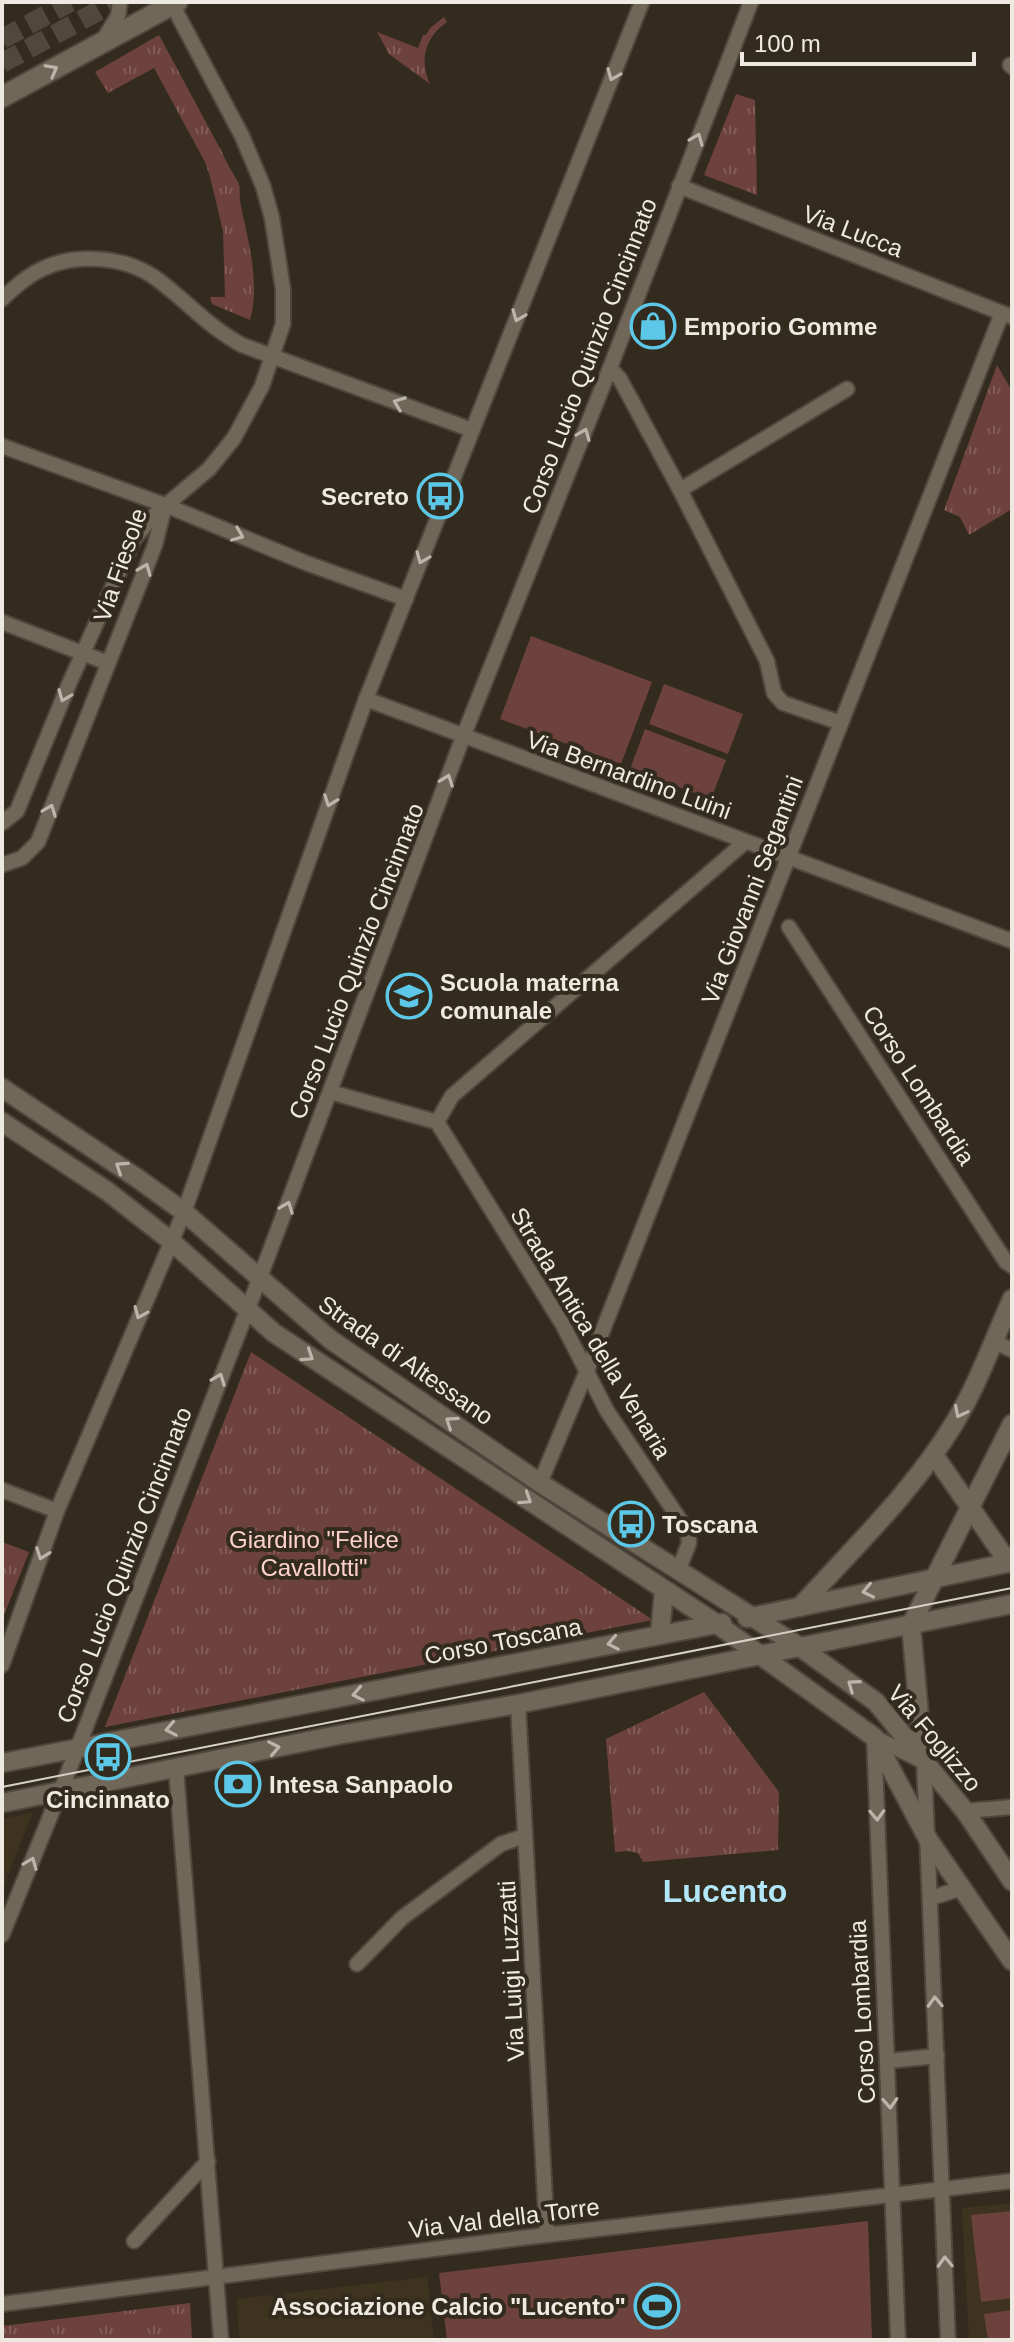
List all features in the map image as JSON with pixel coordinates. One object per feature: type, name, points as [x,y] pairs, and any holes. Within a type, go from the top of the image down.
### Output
[{"type":"main road","points":[[2,97],[175,3]]},
{"type":"street","points":[[102,42],[118,16],[120,2]]},
{"type":"street","points":[[2,1665],[57,1511],[184,1212],[366,699],[642,2]]},
{"type":"street","name":"Corso Lucio Quinzio Cincinnato","points":[[2,1935],[259,1280],[463,737],[751,2]]},
{"type":"street","points":[[165,505],[202,476],[234,438],[252,408],[283,324],[284,296],[272,218],[263,186],[242,136],[175,3]]},
{"type":"street","name":"Via Lucca","points":[[679,186],[1007,315]]},
{"type":"street","points":[[2,299],[30,276],[57,263],[87,259],[122,263],[158,280],[227,337],[472,430]]},
{"type":"street","name":"Via Giovanni Segantini","points":[[540,1483],[841,723],[1007,315]]},
{"type":"street","points":[[610,368],[620,379],[680,490],[767,661],[774,693],[783,703],[841,723]]},
{"type":"street","points":[[680,490],[847,389]]},
{"type":"street","points":[[2,446],[165,505],[306,563],[406,599]]},
{"type":"street","name":"Via Fiesole","points":[[2,823],[17,811],[134,539],[165,505]]},
{"type":"street","name":"Via Fiesole","points":[[2,865],[17,861],[36,846],[155,545],[165,505]]},
{"type":"street","points":[[2,622],[108,663]]},
{"type":"street","name":"Via Bernardino Luini","points":[[366,699],[1012,941]]},
{"type":"street","points":[[330,1092],[437,1122],[452,1096],[745,842]]},
{"type":"street","name":"Corso Lombardia","points":[[789,927],[1006,1262],[1012,1266]]},
{"type":"street","name":"Strada di Altessano","points":[[2,1088],[184,1212],[331,1340],[540,1483],[800,1647]]},
{"type":"street","name":"Strada di Altessano","points":[[2,1122],[107,1191],[171,1241],[274,1333],[763,1655]]},
{"type":"street","name":"Strada Antica della Venaria","points":[[437,1122],[563,1325],[607,1411],[688,1532],[689,1543],[679,1569]]},
{"type":"street","points":[[763,1655],[801,1606],[897,1502],[934,1455],[957,1420],[1012,1299]]},
{"type":"street","points":[[993,1341],[1012,1350]]},
{"type":"street","points":[[948,2340],[928,1839],[911,1625],[1012,1424]]},
{"type":"street","points":[[934,1455],[1010,1562]]},
{"type":"street","points":[[2,1490],[57,1511]]},
{"type":"street","name":"Corso Toscana","points":[[2,1763],[717,1624],[1010,1562]]},
{"type":"street","points":[[660,1634],[664,1590]]},
{"type":"street","points":[[2,1803],[338,1735],[518,1704],[1012,1604]]},
{"type":"street","name":"Via Foglizzo","points":[[800,1647],[876,1702],[965,1811],[1012,1881]]},
{"type":"street","name":"Via Foglizzo","points":[[763,1655],[874,1737],[928,1839],[1012,1961]]},
{"type":"street","name":"Via Luigi Luzzatti","points":[[518,1704],[547,2235]]},
{"type":"street","points":[[874,1737],[924,1762]]},
{"type":"street","name":"Corso Lombardia","points":[[874,1737],[898,2340]]},
{"type":"street","points":[[176,1768],[221,2340]]},
{"type":"street","points":[[965,1811],[1012,1807]]},
{"type":"street","points":[[357,1964],[402,1918],[501,1844],[525,1836]]},
{"type":"street","points":[[931,1898],[962,1888]]},
{"type":"street","points":[[888,2061],[937,2056]]},
{"type":"street","points":[[134,2241],[208,2161]]},
{"type":"street","name":"Via Val della Torre","points":[[2,2304],[547,2235],[1012,2181]]},
{"type":"shaded area","points":[[33,1812],[2,1891],[2,1819]]},
{"type":"shaded area","points":[[1012,2203],[1012,2340],[969,2340],[962,2208]]},
{"type":"shaded area","points":[[427,2277],[434,2340],[239,2340],[237,2299]]},
{"type":"green space","points":[[444,17],[447,22],[434,35],[426,50],[425,66],[430,84],[389,54],[377,32],[418,48],[423,35]]},
{"type":"green space","points":[[159,35],[239,184],[254,275],[250,320],[212,304],[210,297],[225,297],[223,231],[210,177],[205,162],[154,68],[108,93],[95,72]]},
{"type":"green space","points":[[736,94],[755,100],[757,195],[704,175]]},
{"type":"green space","points":[[997,365],[1012,391],[1012,509],[969,535],[960,517],[944,510]]},
{"type":"green space","points":[[531,636],[652,682],[621,764],[500,719]]},
{"type":"green space","points":[[664,684],[743,714],[728,754],[649,724]]},
{"type":"green space","points":[[645,729],[726,760],[711,799],[630,769]]},
{"type":"green space","name":"Giardino \"Felice Cavallotti\"","points":[[251,1352],[653,1620],[105,1727]]},
{"type":"green space","points":[[2,1542],[29,1552],[2,1620]]},
{"type":"green space","points":[[704,1692],[779,1792],[778,1850],[643,1862],[638,1853],[615,1852],[606,1739]]},
{"type":"green space","points":[[1012,2211],[1012,2298],[981,2302],[971,2215]]},
{"type":"green space","name":"Associazione Calcio \"Lucento\"","points":[[868,2221],[872,2340],[447,2340],[439,2273]]},
{"type":"green space","points":[[190,2303],[192,2338],[189,2340],[2,2340],[2,2326]]},
{"type":"green space","points":[[1012,2310],[1012,2340],[988,2340],[984,2314]]},
{"type":"tunnel","points":[[2,39],[70,2]]},
{"type":"tunnel","points":[[2,63],[115,2]]},
{"type":"tram line","points":[[2,1787],[1012,1588]]},
{"type":"place","name":"Emporio Gomme","points":[[653,326]]},
{"type":"place","name":"Secreto","points":[[440,496]]},
{"type":"place","name":"Scuola materna comunale","points":[[409,996]]},
{"type":"place","name":"Toscana","points":[[631,1524]]},
{"type":"place","name":"Cincinnato","points":[[108,1757]]},
{"type":"place","name":"Intesa Sanpaolo","points":[[238,1784]]},
{"type":"place","name":"Associazione Calcio \"Lucento\"","points":[[657,2306]]},
{"type":"district","name":"Lucento","points":[[725,1891]]}]
